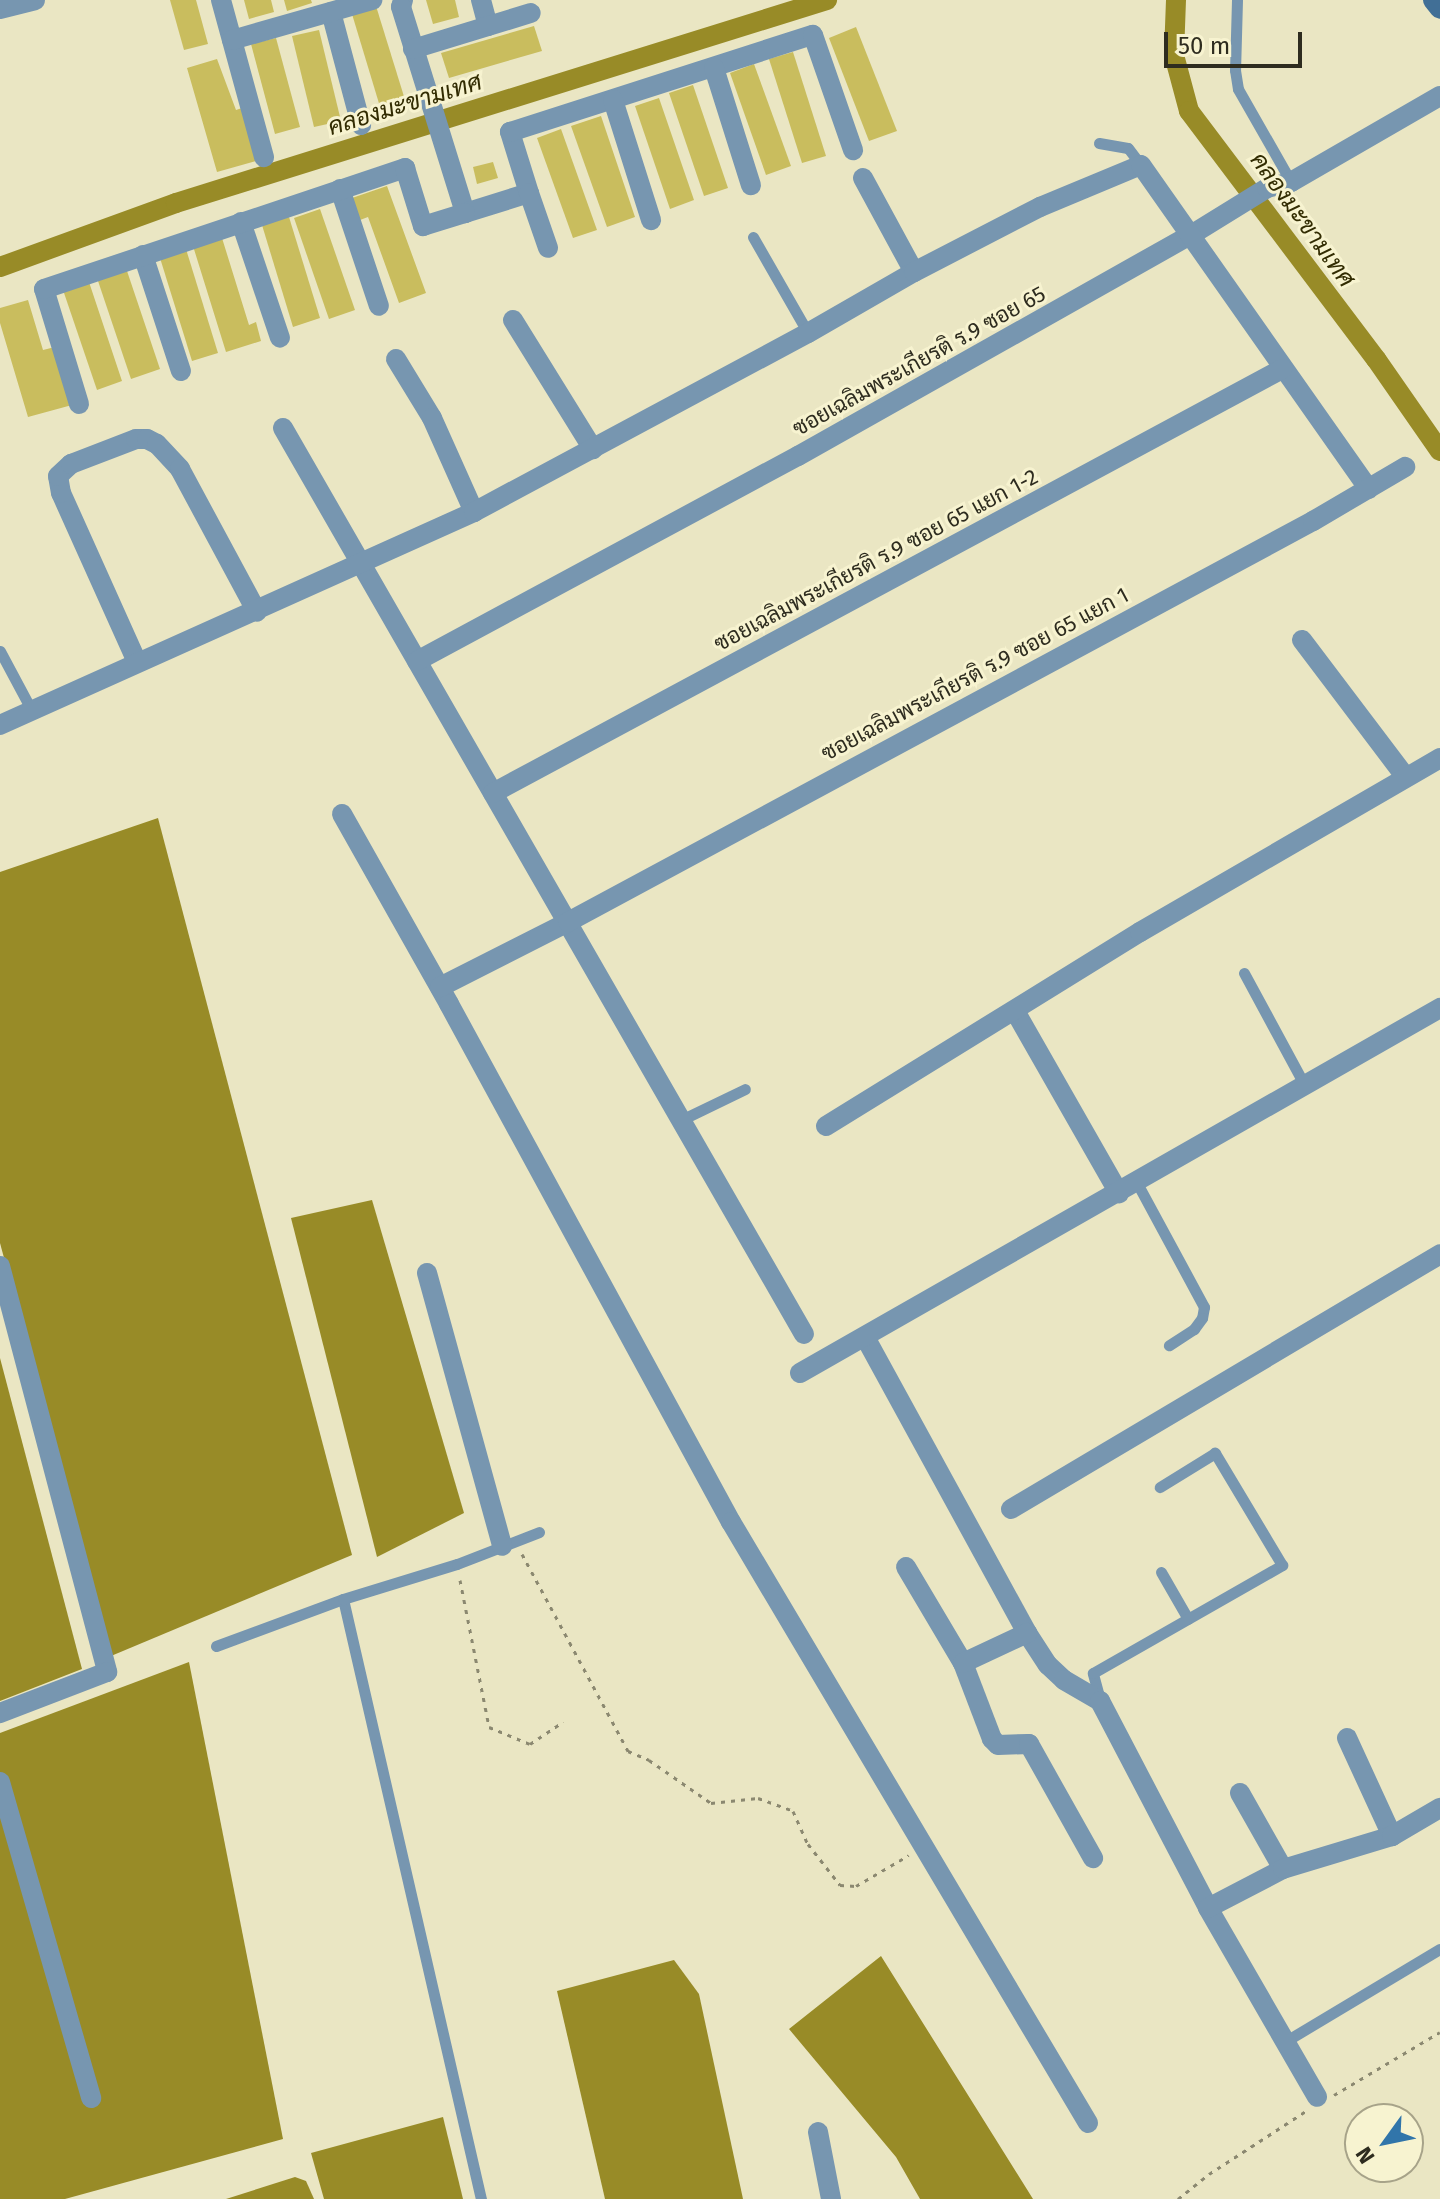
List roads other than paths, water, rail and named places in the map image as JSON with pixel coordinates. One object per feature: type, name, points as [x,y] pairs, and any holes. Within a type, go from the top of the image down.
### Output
[{"type":"main road","points":[[1433,0],[1440,9]]},
{"type":"street","points":[[0,9],[35,0]]},
{"type":"street","points":[[221,0],[264,157]]},
{"type":"street","points":[[232,40],[338,7],[372,0]]},
{"type":"street","points":[[481,0],[488,26]]},
{"type":"street","points":[[399,2],[465,213]]},
{"type":"street","points":[[338,7],[361,125]]},
{"type":"street","points":[[413,49],[531,13]]},
{"type":"street","points":[[548,248],[510,132],[813,35],[853,150]]},
{"type":"street","points":[[714,68],[751,185]]},
{"type":"street","name":"ซอยเฉลิมพระเกียรติ ร.9 ซอย 65","points":[[417,661],[798,456],[1191,235],[1242,202],[1267,188],[1291,182],[1440,96]]},
{"type":"street","points":[[613,100],[651,220]]},
{"type":"street","points":[[0,725],[137,662],[364,565],[474,512],[808,333],[914,272],[1040,207],[1141,165],[1369,489]]},
{"type":"street","points":[[79,404],[44,289],[405,168],[423,226],[529,193]]},
{"type":"street","points":[[863,178],[914,272]]},
{"type":"street","points":[[340,189],[379,306]]},
{"type":"street","points":[[241,222],[280,338]]},
{"type":"street","points":[[143,255],[181,371]]},
{"type":"street","points":[[513,320],[593,449]]},
{"type":"street","points":[[396,359],[432,418],[474,512]]},
{"type":"street","name":"ซอยเฉลิมพระเกียรติ ร.9 ซอย 65 แยก 1-2","points":[[493,793],[1282,369]]},
{"type":"street","points":[[283,428],[804,1334]]},
{"type":"street","points":[[137,662],[61,493],[58,476],[71,464],[136,439],[147,439],[157,444],[180,469],[257,612]]},
{"type":"street","name":"ซอยเฉลิมพระเกียรติ ร.9 ซอย 65 แยก 1","points":[[440,987],[568,922],[1405,467]]},
{"type":"street","points":[[1302,640],[1405,776]]},
{"type":"street","points":[[826,1126],[1405,776],[1440,758]]},
{"type":"street","points":[[342,814],[440,987],[731,1522],[1088,2123]]},
{"type":"street","points":[[800,1373],[1440,1008]]},
{"type":"street","points":[[1015,1011],[1119,1193]]},
{"type":"street","points":[[1011,1509],[1440,1254]]},
{"type":"street","points":[[0,1266],[107,1672],[0,1713]]},
{"type":"street","points":[[427,1273],[509,1544]]},
{"type":"street","points":[[865,1337],[1027,1633],[1056,1673],[1100,1701],[1208,1908],[1317,2097]]},
{"type":"street","points":[[906,1567],[963,1663],[992,1739],[998,1745],[1029,1744],[1093,1858]]},
{"type":"street","points":[[963,1663],[1027,1633]]},
{"type":"street","points":[[1347,1738],[1392,1836]]},
{"type":"street","points":[[0,1782],[91,2098]]},
{"type":"street","points":[[1240,1793],[1283,1869]]},
{"type":"street","points":[[1208,1908],[1283,1869],[1392,1836],[1440,1808]]},
{"type":"street","points":[[818,2132],[831,2199]]},
{"type":"lane","points":[[1237,0],[1238,89],[1291,182]]},
{"type":"lane","points":[[1099,143],[1128,148],[1141,165]]},
{"type":"lane","points":[[753,237],[808,333]]},
{"type":"lane","points":[[0,651],[32,711]]},
{"type":"lane","points":[[1244,973],[1305,1086]]},
{"type":"lane","points":[[681,1120],[745,1089]]},
{"type":"lane","points":[[1137,1183],[1204,1307],[1202,1318],[1194,1329],[1169,1345]]},
{"type":"lane","points":[[1100,1701],[1093,1673],[1282,1565],[1215,1453],[1160,1487]]},
{"type":"lane","points":[[216,1646],[343,1599],[457,1564],[539,1532]]},
{"type":"lane","points":[[1161,1572],[1188,1619]]},
{"type":"lane","points":[[343,1599],[481,2199]]},
{"type":"lane","points":[[1286,2041],[1440,1949]]},
{"type":"waterway","name":"คลองมะขามเทศ","points":[[0,267],[176,203],[827,0]]},
{"type":"waterway","name":"คลองมะขามเทศ","points":[[1176,0],[1174,55],[1189,111],[1376,359],[1440,451]]}]
